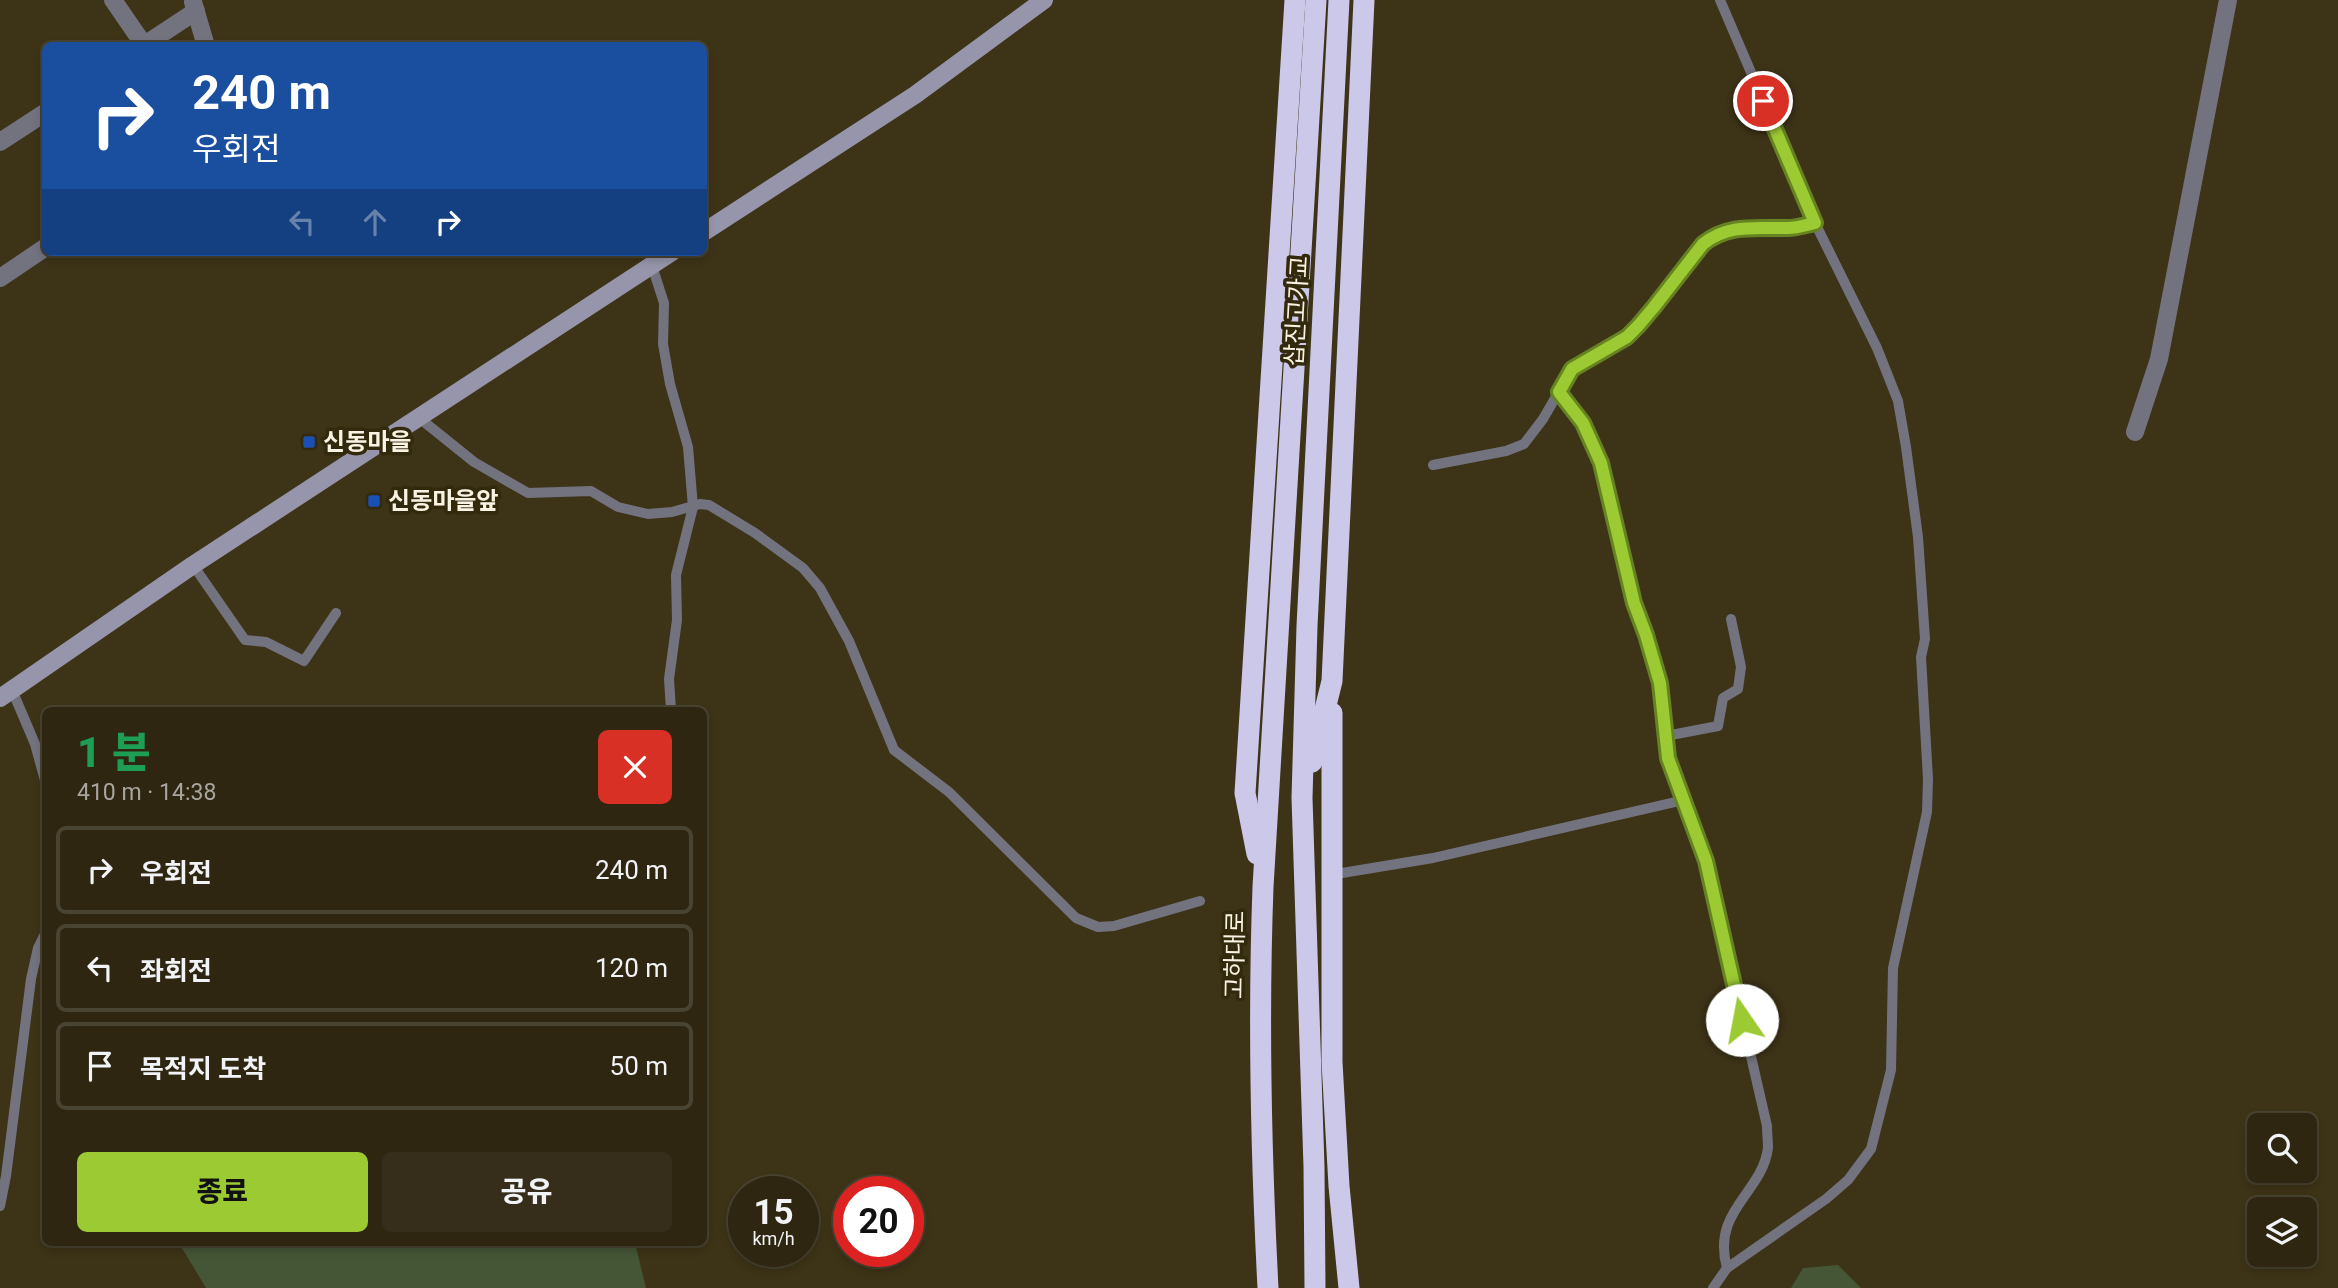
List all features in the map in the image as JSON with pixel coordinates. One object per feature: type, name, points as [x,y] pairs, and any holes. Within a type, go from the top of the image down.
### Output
[{"type":"highway","points":[[1263,887],[1245,793],[1295,0]]},
{"type":"highway","name":"삽진고가교","points":[[1279,624],[1317,0]]},
{"type":"highway","name":"삽진고가교","points":[[1303,798],[1307,626],[1339,0]]},
{"type":"highway","points":[[1349,1288],[1339,1186],[1332,1062],[1332,681],[1364,0]]},
{"type":"highway","name":"고하대로","points":[[1268,1288],[1260,1093],[1260,976],[1279,624]]},
{"type":"highway","points":[[1315,1288],[1303,798],[1332,681]]},
{"type":"street","points":[[113,0],[142,42]]},
{"type":"street","points":[[707,230],[915,95],[1044,0]]},
{"type":"street","points":[[2135,432],[2159,359],[2228,0]]},
{"type":"street","points":[[148,42],[194,6],[205,42]]},
{"type":"street","points":[[0,142],[42,115]]},
{"type":"street","points":[[2,274],[42,249]]},
{"type":"street","points":[[6,694],[193,565],[667,256]]},
{"type":"lane","points":[[1713,1288],[1727,1268],[1826,1199],[1848,1180],[1871,1149],[1891,1070],[1893,968],[1927,812],[1928,779],[1921,657],[1926,639],[1918,537],[1898,401],[1877,348],[1815,223],[1720,0]]},
{"type":"lane","points":[[1433,465],[1506,452],[1524,444],[1543,419],[1572,369],[1627,337],[1703,244],[1711,238],[1719,233],[1743,228],[1791,228],[1815,223]]},
{"type":"lane","points":[[652,265],[664,303],[663,344],[670,384],[688,447],[693,507],[676,575],[677,621],[669,679],[671,707]]},
{"type":"lane","points":[[1559,392],[1583,423],[1601,463],[1634,603],[1660,683],[1672,771],[1706,861],[1767,1126],[1768,1149],[1764,1160],[1732,1213],[1725,1234],[1723,1254],[1727,1268]]},
{"type":"lane","points":[[417,417],[474,463],[528,493],[591,491],[618,508],[648,514],[672,512],[700,504],[709,505],[755,533],[812,577],[849,641],[894,750],[949,792],[1076,918],[1098,927],[1114,926],[1200,901]]},
{"type":"lane","points":[[193,565],[245,640],[266,642],[304,661],[337,613]]},
{"type":"lane","points":[[1666,736],[1718,726],[1723,698],[1738,689],[1741,667],[1731,619]]},
{"type":"lane","points":[[6,694],[35,744],[42,769]]},
{"type":"lane","points":[[1342,873],[1433,858],[1684,800]]},
{"type":"lane","points":[[0,1206],[31,979],[42,940]]},
{"type":"green space","points":[[181,1246],[636,1246],[646,1288],[206,1288]]},
{"type":"green space","points":[[1838,1265],[1861,1288],[1791,1288],[1803,1268]]},
{"type":"place","name":"신동마을","points":[[309,442]]},
{"type":"place","name":"신동마을앞","points":[[374,501]]},
{"type":"route","points":[[1742,1020],[1706,861],[1668,758],[1660,683],[1634,603],[1609,490],[1601,463],[1583,423],[1559,392],[1572,369],[1627,337],[1638,326],[1703,244],[1711,238],[1719,233],[1743,228],[1791,228],[1815,223],[1763,101]]}]
